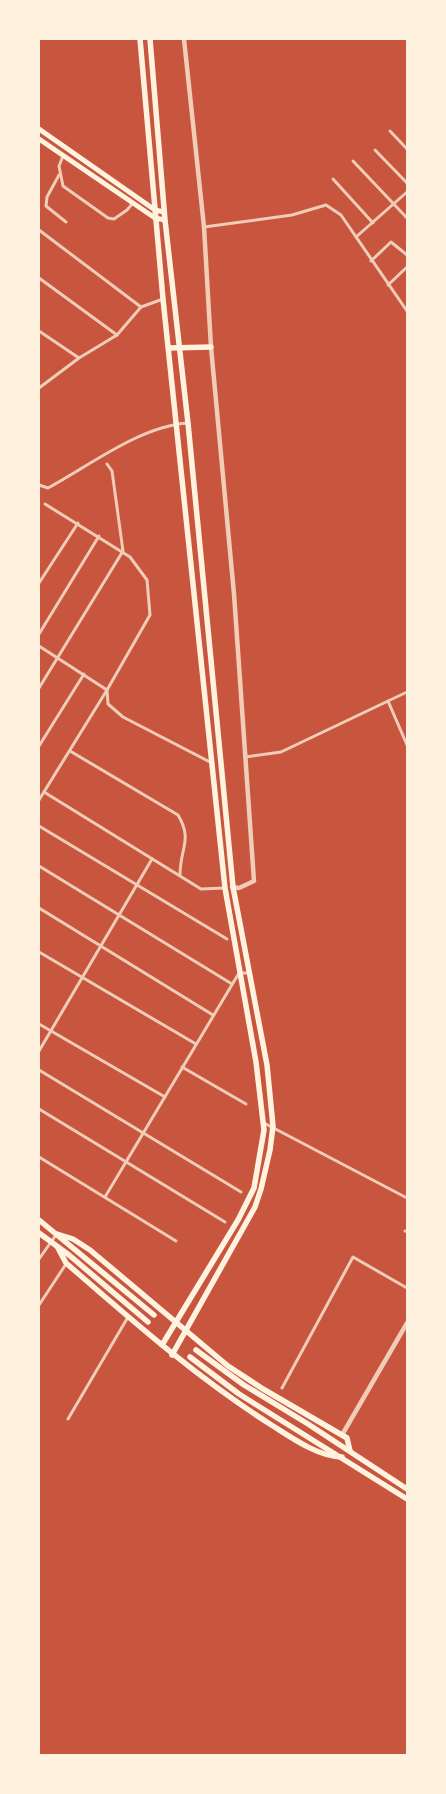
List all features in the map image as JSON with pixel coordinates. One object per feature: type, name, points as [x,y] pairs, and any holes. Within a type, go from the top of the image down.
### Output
[{"type":"main road","points":[[140,39],[163,299],[178,424],[226,888],[239,973],[256,1062],[264,1123],[262,1153],[254,1188],[238,1220],[162,1346]]},
{"type":"main road","points":[[150,39],[164,212],[188,423],[233,887],[267,1065],[273,1126],[262,1189],[187,1331],[172,1354]]},
{"type":"main road","points":[[39,129],[155,210],[164,212]]},
{"type":"main road","points":[[39,139],[155,218],[165,220]]},
{"type":"main road","points":[[169,348],[211,347]]},
{"type":"main road","points":[[39,1220],[154,1315]]},
{"type":"main road","points":[[39,1233],[148,1322]]},
{"type":"main road","points":[[57,1234],[73,1239],[90,1250],[187,1331],[199,1344],[249,1381],[347,1438],[350,1451]]},
{"type":"main road","points":[[58,1248],[66,1263],[162,1346],[232,1400],[292,1438],[333,1457],[342,1457]]},
{"type":"main road","points":[[196,1350],[244,1385],[407,1489]]},
{"type":"main road","points":[[190,1357],[246,1398],[407,1499]]},
{"type":"street","points":[[44,792],[201,889],[239,888],[254,881],[234,594],[211,347],[204,227],[184,39]]},
{"type":"street","points":[[390,131],[407,149]]},
{"type":"street","points":[[375,150],[407,183]]},
{"type":"street","points":[[63,156],[59,166],[59,175],[65,188],[108,218],[120,215],[133,203]]},
{"type":"street","points":[[353,161],[407,218]]},
{"type":"street","points":[[59,175],[46,197],[46,206],[66,222]]},
{"type":"street","points":[[333,179],[373,224]]},
{"type":"street","points":[[356,237],[407,192]]},
{"type":"street","points":[[204,227],[292,215],[326,205],[341,215],[371,262],[407,311]]},
{"type":"street","points":[[39,230],[141,307]]},
{"type":"street","points":[[371,262],[392,242],[407,255]]},
{"type":"street","points":[[388,285],[407,267]]},
{"type":"street","points":[[39,278],[117,335]]},
{"type":"street","points":[[39,388],[79,358],[117,335],[141,307],[163,299]]},
{"type":"street","points":[[39,331],[79,358]]},
{"type":"street","points":[[39,485],[48,488],[135,439],[178,424],[188,423]]},
{"type":"street","points":[[39,688],[123,551],[112,471],[107,464]]},
{"type":"street","points":[[39,800],[108,690],[150,615],[147,580],[123,551],[45,504]]},
{"type":"street","points":[[39,583],[78,523]]},
{"type":"street","points":[[39,634],[99,536]]},
{"type":"street","points":[[39,646],[108,690]]},
{"type":"street","points":[[39,746],[84,674]]},
{"type":"street","points":[[108,690],[108,704],[118,713],[213,764]]},
{"type":"street","points":[[244,757],[281,752],[407,692]]},
{"type":"street","points":[[388,701],[407,745]]},
{"type":"street","points":[[70,751],[178,815],[186,829],[186,842],[180,859],[180,876]]},
{"type":"street","points":[[39,826],[227,939]]},
{"type":"street","points":[[39,1051],[152,859]]},
{"type":"street","points":[[39,866],[232,984]]},
{"type":"street","points":[[39,908],[214,1015]]},
{"type":"street","points":[[39,952],[196,1044]]},
{"type":"street","points":[[105,1197],[239,973],[248,973]]},
{"type":"street","points":[[39,1024],[165,1097]]},
{"type":"street","points":[[182,1067],[246,1104]]},
{"type":"street","points":[[39,1070],[240,1192]]},
{"type":"street","points":[[39,1109],[225,1222]]},
{"type":"street","points":[[264,1123],[273,1126],[407,1198]]},
{"type":"street","points":[[39,1157],[176,1241]]},
{"type":"street","points":[[39,1259],[57,1234]]},
{"type":"street","points":[[282,1388],[354,1258],[407,1288]]},
{"type":"street","points":[[39,1304],[66,1263]]},
{"type":"street","points":[[68,1418],[128,1317]]},
{"type":"street","points":[[342,1435],[407,1323]]}]
